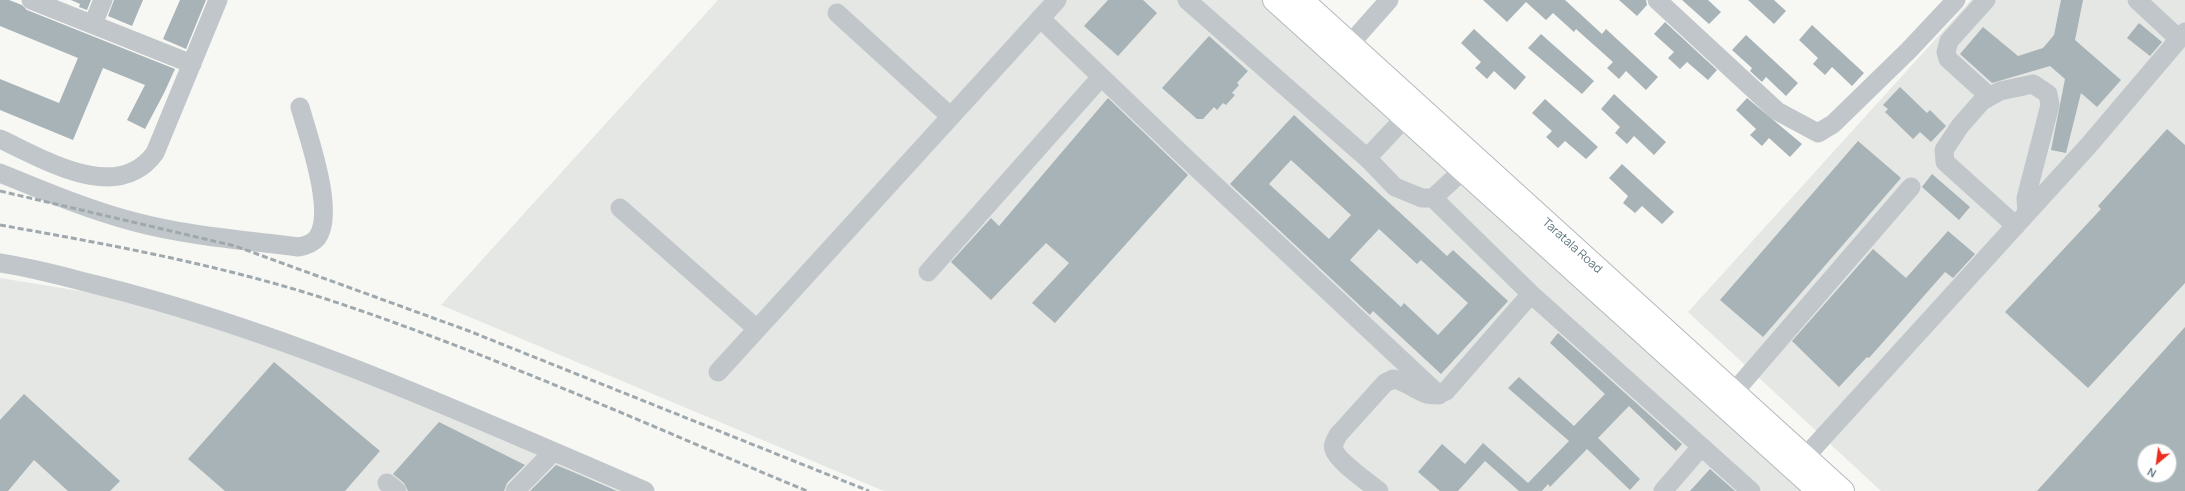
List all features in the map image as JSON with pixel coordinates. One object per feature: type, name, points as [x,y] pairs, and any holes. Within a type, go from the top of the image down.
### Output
[{"type":"main road","points":[[1274,0],[1410,112],[1469,165],[1818,491]]},
{"type":"main road","points":[[1310,2],[1350,44],[1410,112]]},
{"type":"main road","name":"Taratala Road","points":[[1469,165],[1734,392],[1843,491]]},
{"type":"street","points":[[31,0],[192,64]]},
{"type":"street","points":[[93,24],[103,0]]},
{"type":"street","points":[[0,139],[75,172],[102,177],[117,177],[135,172],[149,161],[155,153],[218,0]]},
{"type":"street","points":[[718,372],[1057,0]]},
{"type":"street","points":[[1187,0],[1368,158],[1395,187],[1415,196],[1433,198],[1531,294],[1751,491]]},
{"type":"street","points":[[1350,44],[1389,0]]},
{"type":"street","points":[[1657,0],[1777,111],[1818,133],[1833,124],[1956,0]]},
{"type":"street","points":[[1986,0],[1949,41],[1946,52],[1948,59],[1989,96]]},
{"type":"street","points":[[1805,457],[2089,145],[2182,36],[2137,0]]},
{"type":"street","points":[[837,13],[950,116]]},
{"type":"street","points":[[1040,18],[1438,395]]},
{"type":"street","points":[[928,272],[1101,77]]},
{"type":"street","points":[[2034,84],[2048,94],[2050,105],[2021,219],[1945,162],[1944,150],[1960,126],[1975,108],[1989,96],[2014,87],[2034,84]]},
{"type":"street","points":[[0,174],[112,216],[149,226],[177,232],[290,246],[308,245],[316,238],[321,228],[324,201],[300,107]]},
{"type":"street","points":[[1368,158],[1410,112]]},
{"type":"street","points":[[1433,198],[1469,165]]},
{"type":"street","points":[[1734,392],[1911,187]]},
{"type":"street","points":[[620,208],[757,329]]},
{"type":"street","points":[[0,263],[158,300],[302,348],[645,491]]},
{"type":"street","points":[[1379,491],[1340,459],[1334,451],[1333,444],[1338,435],[1384,383],[1393,379],[1408,384],[1422,393],[1431,396],[1438,395],[1453,384],[1531,294]]},
{"type":"street","points":[[1663,491],[1701,447]]},
{"type":"street","points":[[515,491],[553,452]]},
{"type":"shaded area","points":[[718,0],[1264,0],[1809,491],[884,491],[441,305]]},
{"type":"shaded area","points":[[1971,0],[2185,0],[2185,491],[1881,491],[1688,312]]},
{"type":"shaded area","points":[[0,278],[129,299],[372,381],[623,491],[0,491]]},
{"type":"building","points":[[0,0],[9,0],[22,5],[27,10],[175,69],[145,129],[127,120],[145,85],[103,68],[73,140],[0,110],[0,79],[59,103],[78,58],[0,26]]},
{"type":"building","points":[[71,0],[91,0],[87,10],[79,7],[80,4]]},
{"type":"building","points":[[114,0],[143,0],[132,26],[108,16]]},
{"type":"building","points":[[180,0],[206,0],[186,49],[163,39]]},
{"type":"building","points":[[1108,0],[1143,0],[1157,13],[1118,56],[1084,26]]},
{"type":"building","points":[[1483,0],[1565,0],[1602,34],[1606,29],[1658,77],[1646,90],[1626,71],[1619,79],[1607,68],[1613,62],[1576,29],[1574,32],[1553,13],[1546,20],[1526,2],[1507,22]]},
{"type":"building","points":[[1619,0],[1646,0],[1647,5],[1637,16]]},
{"type":"building","points":[[1682,0],[1708,0],[1721,12],[1709,24]]},
{"type":"building","points":[[1748,0],[1774,0],[1786,11],[1774,24]]},
{"type":"building","points":[[2061,0],[2083,0],[2075,40],[2121,80],[2097,107],[2081,93],[2066,153],[2051,150],[2065,79],[2050,66],[1992,83],[1960,54],[1983,27],[2018,56],[2043,48],[2054,35]]},
{"type":"building","points":[[1665,22],[1717,70],[1708,80],[1687,62],[1680,69],[1668,58],[1674,52],[1654,34]]},
{"type":"building","points":[[2139,23],[2162,42],[2150,56],[2127,38]]},
{"type":"building","points":[[1812,25],[1864,73],[1852,86],[1832,67],[1825,75],[1813,64],[1818,58],[1799,40]]},
{"type":"building","points":[[1474,29],[1526,77],[1515,90],[1494,71],[1487,79],[1475,68],[1481,62],[1461,43]]},
{"type":"building","points":[[1541,34],[1594,81],[1582,94],[1528,48]]},
{"type":"building","points":[[1746,35],[1798,83],[1786,96],[1766,77],[1762,82],[1750,71],[1752,68],[1732,50]]},
{"type":"building","points":[[1209,36],[1248,71],[1237,83],[1239,85],[1232,93],[1235,95],[1226,105],[1223,103],[1217,110],[1214,107],[1203,119],[1197,119],[1162,88]]},
{"type":"building","points":[[1900,87],[1927,113],[1930,110],[1946,126],[1931,142],[1920,132],[1913,139],[1885,112],[1888,109],[1883,105]]},
{"type":"building","points":[[1614,94],[1666,142],[1654,155],[1634,136],[1627,144],[1615,133],[1620,127],[1601,109]]},
{"type":"building","points":[[1108,98],[1188,175],[1055,323],[1032,303],[1069,263],[1046,243],[991,300],[951,262],[991,218],[999,226]]},
{"type":"building","points":[[1747,98],[1802,144],[1790,157],[1769,138],[1762,146],[1750,135],[1756,129],[1736,110]]},
{"type":"building","points":[[1545,99],[1598,147],[1586,159],[1565,141],[1558,148],[1546,137],[1552,131],[1532,113]]},
{"type":"building","points":[[1294,115],[1447,256],[1453,250],[1508,301],[1441,374],[1373,311],[1370,315],[1230,184]],"holes":[[[1291,160],[1351,215],[1329,239],[1269,184]],[[1379,229],[1417,264],[1421,260],[1468,303],[1438,335],[1404,303],[1401,307],[1350,260]]]},
{"type":"building","points":[[2167,129],[2185,145],[2185,283],[2088,388],[2005,312],[2101,209],[2098,206]]},
{"type":"building","points":[[1858,141],[1901,178],[1763,337],[1720,300]]},
{"type":"building","points":[[1622,164],[1674,212],[1662,224],[1642,206],[1635,213],[1623,203],[1628,196],[1609,178]]},
{"type":"building","points":[[1932,174],[1970,207],[1959,220],[1922,187]]},
{"type":"building","points":[[1948,231],[1975,254],[1953,278],[1945,272],[1869,358],[1867,357],[1839,387],[1792,341],[1873,249],[1906,278]]},
{"type":"building","points":[[2185,327],[2185,491],[2037,491]]},
{"type":"building","points":[[1558,333],[1682,444],[1676,451],[1629,406],[1598,438],[1640,479],[1630,490],[1587,449],[1550,487],[1548,484],[1542,491],[1519,491],[1485,461],[1458,491],[1440,491],[1418,472],[1442,444],[1465,464],[1483,443],[1528,483],[1569,441],[1508,388],[1519,377],[1574,426],[1605,394],[1550,343]]},
{"type":"building","points":[[274,362],[380,451],[345,491],[225,491],[188,459]]},
{"type":"building","points":[[24,394],[120,481],[110,491],[68,491],[34,460],[8,491],[0,491],[0,420]]},
{"type":"building","points":[[439,422],[525,465],[507,483],[504,491],[408,491],[404,483],[393,474]]},
{"type":"building","points":[[556,465],[573,472],[617,491],[530,491]]},
{"type":"building","points":[[1710,469],[1735,491],[1690,491]]},
{"type":"railway","points":[[0,191],[235,246],[469,331],[869,491]]},
{"type":"railway","points":[[0,225],[89,241],[221,269],[307,293],[350,307],[523,372],[807,491]]}]
